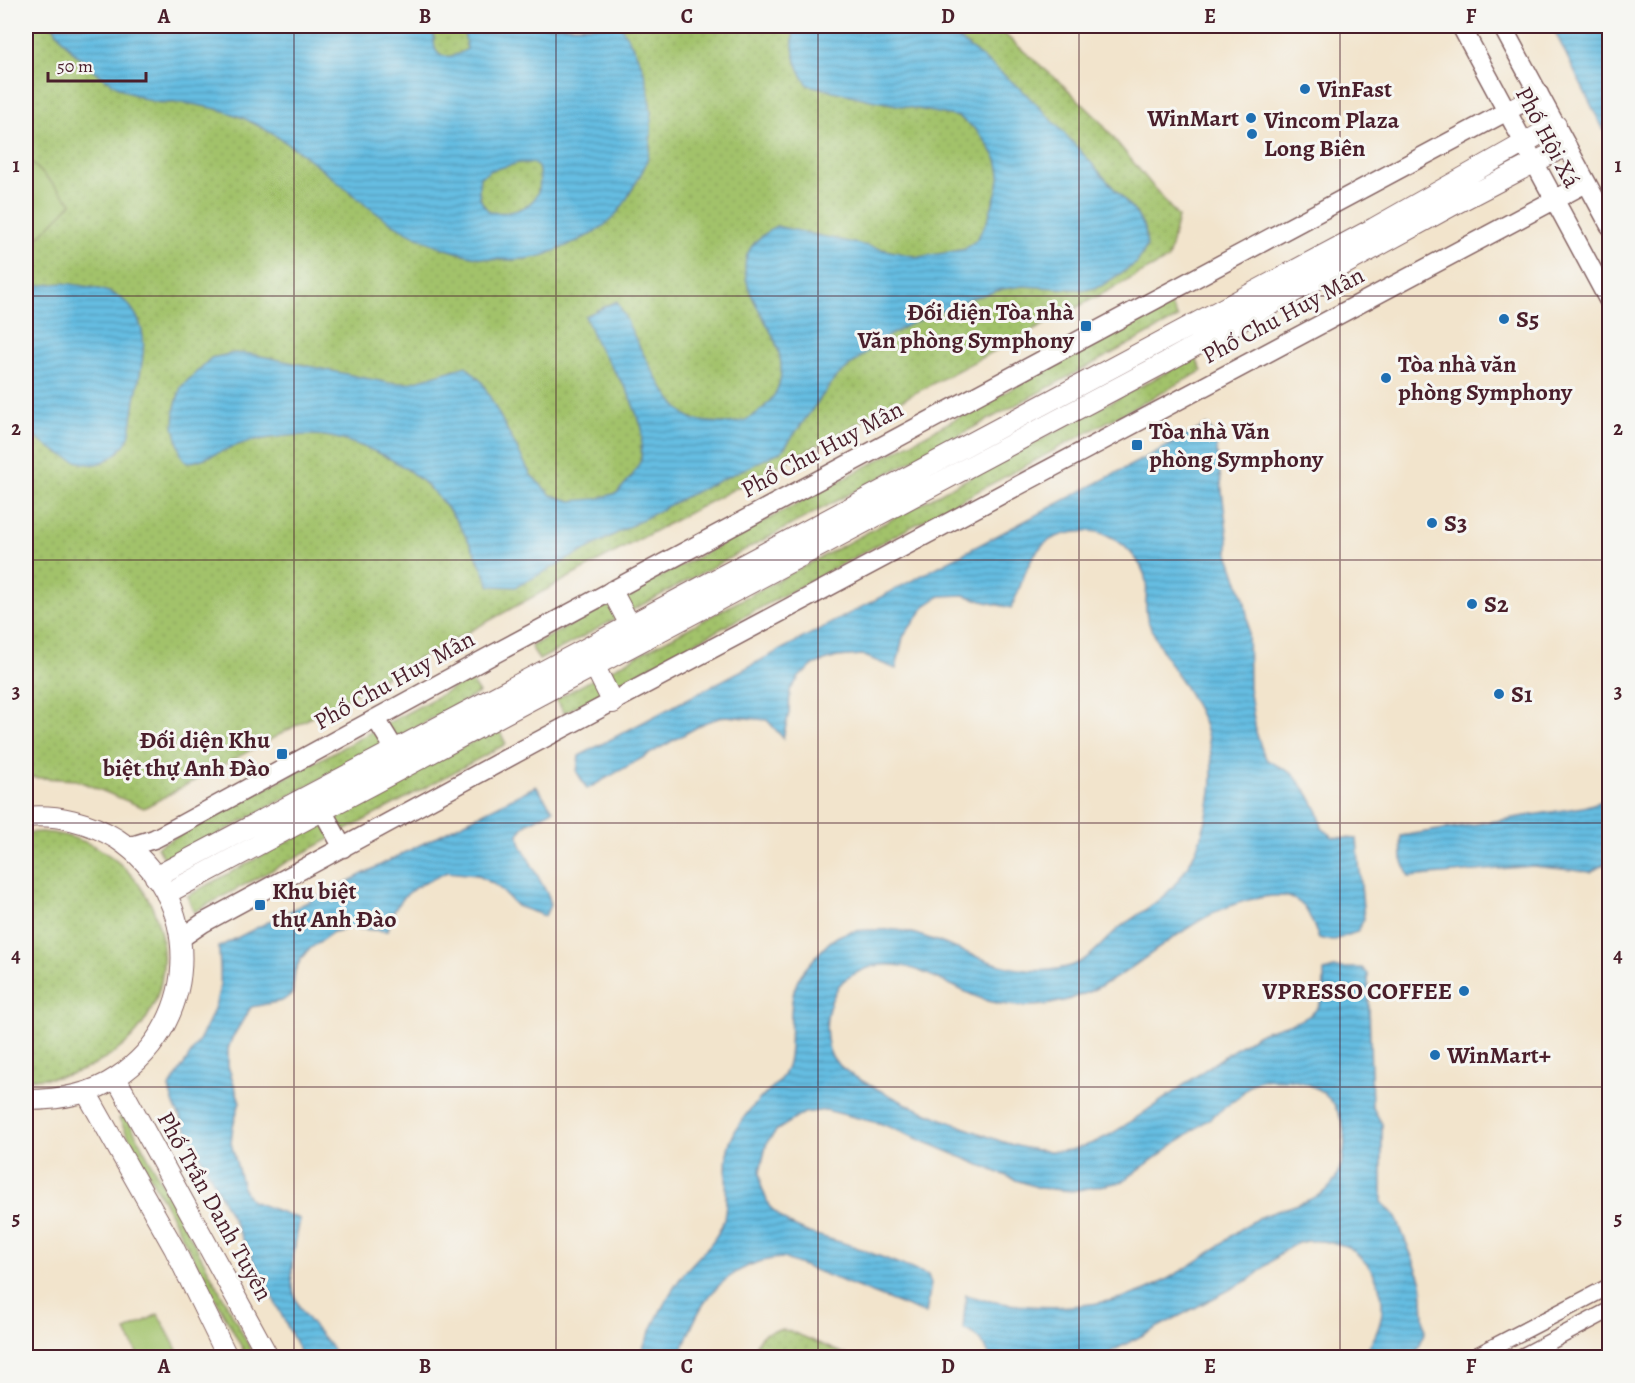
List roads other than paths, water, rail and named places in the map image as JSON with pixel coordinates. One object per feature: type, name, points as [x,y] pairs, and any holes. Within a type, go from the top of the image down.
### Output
[{"type":"main road","name":"Phố Hội Xá","points":[[1461,26],[1610,303]]},
{"type":"main road","name":"Phố Hội Xá","points":[[1502,26],[1610,226]]},
{"type":"main road","name":"Phố Chu Huy Mân","points":[[128,847],[154,839],[1539,94]]},
{"type":"main road","name":"Phố Chu Huy Mân","points":[[166,894],[322,810],[401,758],[630,626],[1374,228],[1556,125]]},
{"type":"main road","name":"Phố Chu Huy Mân","points":[[155,877],[595,667],[1566,146]]},
{"type":"main road","name":"Phố Chu Huy Mân","points":[[181,938],[203,923],[613,702],[1586,183]]},
{"type":"main road","points":[[612,591],[630,626]]},
{"type":"main road","points":[[595,667],[613,702]]},
{"type":"main road","points":[[376,719],[401,758]]},
{"type":"main road","points":[[322,810],[343,848]]},
{"type":"main road","points":[[26,817],[61,818],[85,823],[108,833],[128,847],[150,868],[166,894],[181,938],[182,962],[180,985],[173,1007],[164,1028],[142,1056],[116,1078],[86,1092],[49,1100],[26,1100]]},
{"type":"main road","name":"Phố Trần Danh Tuyên","points":[[116,1078],[269,1358]]},
{"type":"main road","points":[[86,1092],[174,1248],[228,1358]]},
{"type":"street","points":[[1472,1358],[1610,1286]]},
{"type":"street","points":[[1519,1358],[1610,1310]]},
{"type":"water","points":[[53,26],[443,26],[434,32],[434,45],[440,55],[448,56],[456,55],[467,49],[464,32],[455,26],[621,26],[638,56],[648,88],[651,138],[647,160],[618,212],[595,232],[541,256],[518,260],[472,256],[426,241],[385,219],[298,151],[245,119],[202,106],[156,102],[127,91],[84,62]],"holes":[[[519,163],[532,163],[538,167],[540,179],[539,190],[535,198],[521,209],[490,212],[480,196],[480,177],[492,170]]]},
{"type":"water","points":[[796,26],[943,26],[1031,99],[1135,212],[1145,228],[1147,246],[1137,263],[1101,286],[1087,290],[1023,286],[1003,289],[966,300],[908,325],[883,339],[836,377],[782,451],[683,498],[516,587],[490,586],[457,522],[429,487],[392,460],[369,449],[331,437],[300,435],[247,442],[187,463],[181,455],[174,427],[175,407],[181,387],[211,358],[234,353],[251,354],[389,383],[409,383],[466,366],[482,382],[531,475],[551,495],[571,501],[595,499],[617,493],[632,476],[641,460],[642,428],[627,390],[598,347],[585,316],[617,301],[660,384],[682,412],[696,420],[720,423],[744,420],[757,413],[773,397],[779,385],[781,370],[776,343],[751,293],[747,280],[746,260],[755,242],[776,226],[918,257],[965,249],[977,239],[988,219],[1000,173],[997,160],[987,143],[975,129],[959,117],[808,85],[794,56],[793,41]]},
{"type":"water","points":[[1552,26],[1609,26],[1609,139],[1600,123]]},
{"type":"water","points":[[63,283],[114,294],[128,304],[141,326],[144,350],[129,437],[115,455],[97,464],[86,464],[68,458],[26,430],[26,287]]},
{"type":"water","points":[[1207,425],[1215,435],[1228,553],[1244,599],[1248,619],[1249,687],[1256,732],[1267,760],[1293,774],[1309,795],[1318,812],[1322,828],[1333,837],[1357,839],[1364,919],[1357,932],[1332,941],[1319,938],[1305,908],[1290,897],[1269,896],[1243,901],[1224,908],[1189,927],[1098,988],[1064,1001],[1035,1006],[1001,1004],[983,999],[912,969],[894,965],[876,966],[858,972],[838,987],[830,1005],[827,1020],[829,1050],[839,1065],[847,1071],[865,1083],[915,1108],[1008,1144],[1034,1150],[1062,1151],[1086,1146],[1108,1136],[1259,1034],[1310,1015],[1321,1001],[1324,971],[1334,968],[1362,968],[1368,974],[1372,1106],[1382,1124],[1382,1202],[1396,1217],[1422,1282],[1425,1333],[1414,1357],[1358,1357],[1368,1348],[1379,1326],[1382,1305],[1379,1285],[1369,1267],[1352,1249],[1319,1241],[1296,1244],[1282,1252],[1250,1279],[1101,1357],[990,1357],[980,1340],[963,1329],[966,1295],[1015,1305],[1041,1307],[1094,1304],[1120,1298],[1144,1291],[1166,1280],[1204,1257],[1252,1222],[1322,1193],[1336,1178],[1342,1161],[1345,1144],[1338,1112],[1329,1099],[1317,1089],[1302,1082],[1269,1080],[1251,1084],[1239,1097],[1122,1182],[1072,1191],[1040,1188],[1016,1180],[882,1124],[826,1110],[804,1113],[777,1130],[767,1142],[760,1171],[761,1185],[769,1206],[789,1224],[809,1233],[853,1246],[928,1275],[931,1284],[926,1314],[783,1258],[771,1259],[749,1266],[720,1284],[697,1315],[679,1357],[639,1357],[671,1292],[720,1230],[725,1212],[727,1158],[731,1140],[746,1114],[784,1074],[789,1057],[794,991],[798,979],[822,950],[831,941],[845,933],[862,930],[896,930],[921,936],[1011,967],[1049,970],[1076,964],[1169,891],[1182,874],[1194,855],[1202,833],[1208,810],[1212,764],[1203,721],[1148,622],[1146,582],[1141,567],[1124,545],[1109,536],[1091,531],[1063,535],[1050,540],[1041,547],[1027,568],[1011,608],[964,595],[940,596],[925,606],[903,637],[896,669],[862,655],[837,657],[815,664],[800,676],[790,690],[789,713],[783,738],[767,720],[726,716],[706,722],[587,789],[577,772],[579,756]]},
{"type":"water","points":[[536,786],[553,810],[526,824],[518,834],[521,845],[549,897],[550,905],[545,916],[517,906],[497,886],[477,875],[447,872],[416,887],[405,896],[395,909],[387,931],[348,928],[333,932],[307,951],[295,971],[292,994],[282,1001],[251,1007],[232,1038],[228,1049],[228,1066],[240,1102],[231,1143],[243,1188],[251,1201],[300,1219],[292,1263],[295,1296],[303,1313],[338,1357],[303,1357],[174,1105],[169,1088],[200,1038],[213,1011],[220,984],[219,947]]},
{"type":"water","points":[[1609,799],[1609,861],[1591,872],[1532,866],[1409,877],[1402,859],[1401,836],[1583,807]]},
{"type":"place","name":"VinFast","points":[[1305,89]]},
{"type":"place","name":"WinMart","points":[[1251,118]]},
{"type":"place","name":"Vincom Plaza Long Biên","points":[[1252,134]]},
{"type":"place","name":"S5","points":[[1504,319]]},
{"type":"place","name":"Đối diện Tòa nhà Văn phòng Symphony","points":[[1086,326]]},
{"type":"place","name":"Tòa nhà văn phòng Symphony","points":[[1386,378]]},
{"type":"place","name":"Tòa nhà Văn phòng Symphony","points":[[1137,445]]},
{"type":"place","name":"S3","points":[[1432,523]]},
{"type":"place","name":"S2","points":[[1472,604]]},
{"type":"place","name":"S1","points":[[1499,694]]},
{"type":"place","name":"Đối diện Khu biệt thự Anh Đào","points":[[282,754]]},
{"type":"place","name":"Khu biệt thự Anh Đào","points":[[260,905]]},
{"type":"place","name":"VPRESSO COFFEE","points":[[1464,991]]},
{"type":"place","name":"WinMart+","points":[[1435,1055]]}]
